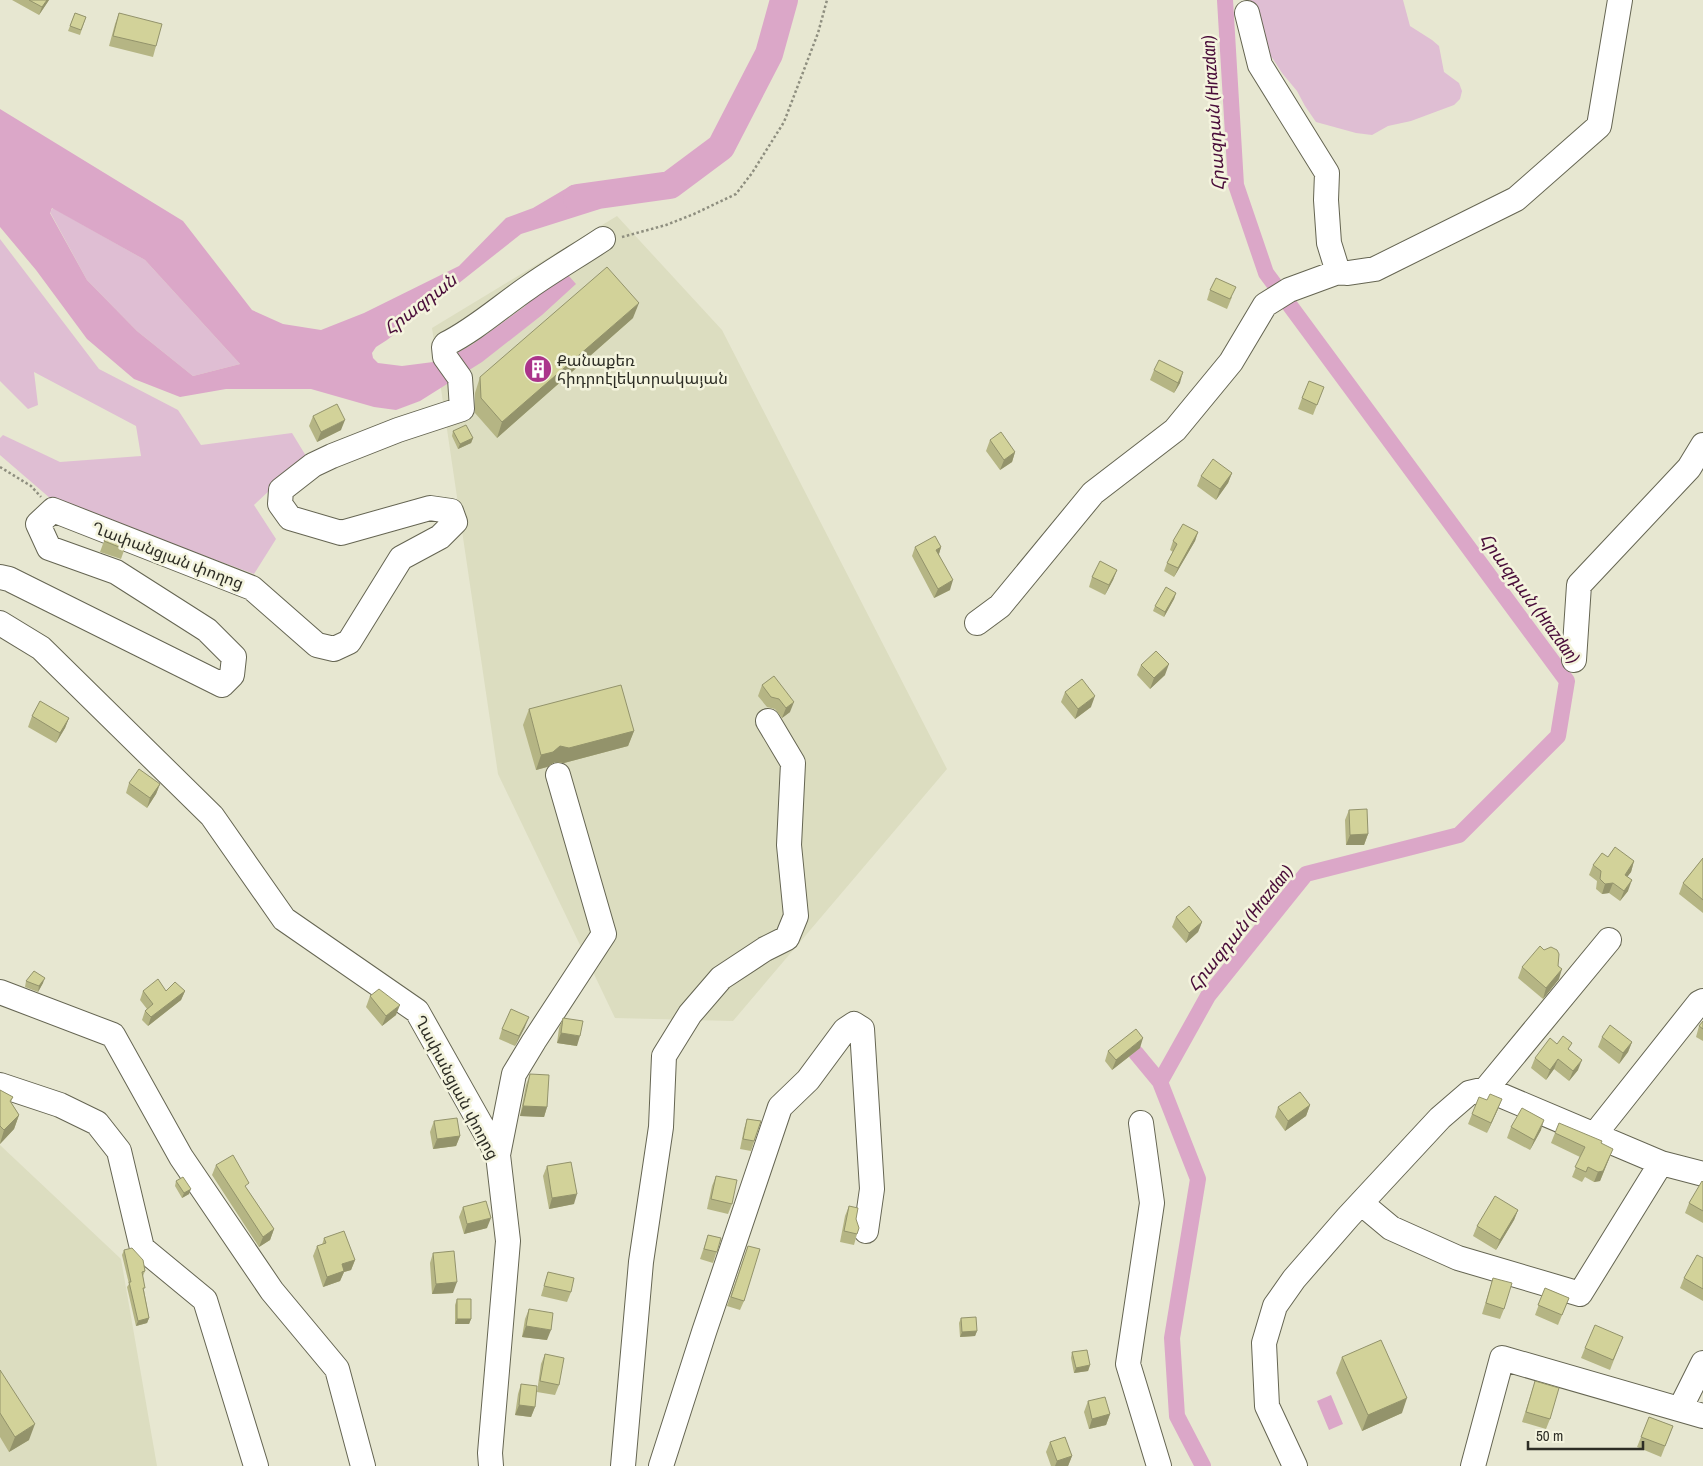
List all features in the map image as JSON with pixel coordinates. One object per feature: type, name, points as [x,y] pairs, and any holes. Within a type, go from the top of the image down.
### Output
[{"type":"street","points":[[977,623],[1000,606],[1092,493],[1175,430],[1231,362],[1265,305],[1289,290],[1338,272],[1348,273],[1375,269],[1516,199],[1599,126],[1620,0]]},
{"type":"street","points":[[1248,13],[1260,65],[1327,173],[1326,200],[1329,243],[1338,272]]},
{"type":"street","name":"Ղափանցյան փողոց","points":[[53,510],[252,588],[317,645],[334,648],[349,642],[401,558],[440,537],[455,522],[451,511],[430,508],[341,533],[290,518],[280,504],[281,490],[313,465],[326,459],[398,430],[462,409],[460,378],[445,357],[444,347],[446,344],[603,239]]},
{"type":"street","points":[[1574,660],[1579,585],[1689,468],[1703,445]]},
{"type":"street","points":[[0,577],[9,579],[222,684],[232,675],[234,657],[207,630],[116,572],[49,548],[38,524],[53,510]]},
{"type":"street","name":"Ղափանցյան փողոց","points":[[0,623],[41,648],[212,816],[284,919],[417,1011],[498,1155],[508,1241],[490,1453],[491,1466]]},
{"type":"street","points":[[623,1466],[641,1262],[661,1127],[664,1056],[690,1014],[721,978],[765,949],[787,938],[796,916],[789,845],[793,763],[768,722]]},
{"type":"street","points":[[498,1155],[514,1074],[604,934],[558,775]]},
{"type":"street","points":[[1486,1089],[1609,940]]},
{"type":"street","points":[[0,992],[113,1035],[181,1157],[272,1292],[337,1369],[363,1466]]},
{"type":"street","points":[[1595,1134],[1703,1001]]},
{"type":"street","points":[[661,1466],[780,1107],[808,1080],[845,1030],[854,1024],[862,1029],[872,1189],[866,1231]]},
{"type":"street","points":[[0,1085],[60,1105],[97,1123],[119,1151],[142,1248],[206,1300],[256,1466]]},
{"type":"street","points":[[1295,1466],[1267,1406],[1264,1343],[1275,1306],[1294,1279],[1361,1203],[1440,1118],[1469,1093],[1486,1089],[1661,1163],[1703,1174]]},
{"type":"street","points":[[1141,1123],[1152,1203],[1128,1364],[1159,1466]]},
{"type":"street","points":[[1361,1203],[1391,1228],[1458,1258],[1580,1294],[1661,1163]]},
{"type":"street","points":[[1472,1466],[1502,1358],[1703,1416]]},
{"type":"street","points":[[1680,1409],[1703,1363]]},
{"type":"path","points":[[603,239],[630,236],[666,225],[713,207],[736,194],[752,174],[784,122],[816,39],[827,0]]},
{"type":"path","points":[[0,467],[31,486],[53,510]]},
{"type":"shaded area","points":[[1250,0],[1403,0],[1410,26],[1439,46],[1444,72],[1459,83],[1462,91],[1460,99],[1454,105],[1411,121],[1388,126],[1372,135],[1356,133],[1316,122],[1297,91],[1261,46]]},
{"type":"shaded area","points":[[53,208],[145,260],[240,364],[193,376],[137,331],[87,280],[50,212]]},
{"type":"shaded area","points":[[617,216],[722,330],[947,769],[733,1021],[615,1018],[498,774],[432,328]]},
{"type":"shaded area","points":[[0,239],[99,369],[178,410],[201,445],[292,433],[306,456],[254,505],[276,539],[254,574],[51,499],[0,455],[0,438],[3,435],[60,462],[141,456],[136,426],[34,372],[38,405],[28,409],[0,381]]},
{"type":"shaded area","points":[[0,1145],[121,1259],[157,1466],[0,1466]]},
{"type":"water","name":"Հրազդան","points":[[0,109],[183,221],[252,310],[283,324],[321,330],[364,313],[459,266],[506,218],[533,208],[572,185],[616,192],[600,209],[521,234],[376,347],[372,353],[373,358],[378,363],[402,366],[441,361],[473,344],[524,307],[547,285],[568,275],[576,284],[542,315],[482,362],[420,401],[396,410],[374,407],[311,389],[226,389],[180,397],[134,379],[87,339],[36,270],[0,227]],"holes":[[[52,208],[145,260],[240,364],[193,376],[137,331],[87,280],[50,213]]]},
{"type":"water","points":[[1331,1395],[1343,1424],[1329,1430],[1317,1401]]},
{"type":"building","points":[[29,0],[47,0],[42,7]]},
{"type":"building","points":[[75,13],[86,17],[81,30],[70,26]]},
{"type":"building","points":[[119,13],[162,24],[156,46],[113,36]]},
{"type":"building","name":"Քանաքեռ հիդրոէլեկտրակայան","points":[[607,267],[639,303],[502,422],[481,398],[480,377]]},
{"type":"building","points":[[1216,278],[1236,287],[1230,299],[1210,290]]},
{"type":"building","points":[[1159,360],[1183,372],[1178,383],[1154,370]]},
{"type":"building","points":[[1309,381],[1324,387],[1317,405],[1302,398]]},
{"type":"building","points":[[337,404],[345,420],[321,432],[313,416]]},
{"type":"building","points":[[466,425],[473,438],[460,444],[453,431]]},
{"type":"building","points":[[1001,432],[1015,452],[1004,460],[990,440]]},
{"type":"building","points":[[1213,459],[1232,473],[1220,489],[1201,476]]},
{"type":"building","points":[[1183,524],[1198,532],[1178,568],[1167,563],[1177,544],[1173,541]]},
{"type":"building","points":[[107,534],[127,542],[124,549],[104,541]]},
{"type":"building","points":[[935,536],[941,547],[936,550],[953,580],[938,589],[915,547]]},
{"type":"building","points":[[1100,561],[1117,570],[1109,585],[1092,577]]},
{"type":"building","points":[[1166,587],[1176,593],[1165,612],[1155,606]]},
{"type":"building","points":[[1156,651],[1169,664],[1154,678],[1141,665]]},
{"type":"building","points":[[774,676],[794,702],[786,708],[779,699],[771,697],[762,685]]},
{"type":"building","points":[[1082,679],[1095,696],[1078,709],[1065,692]]},
{"type":"building","points":[[621,685],[634,731],[569,748],[560,746],[553,752],[541,755],[529,709]]},
{"type":"building","points":[[40,701],[69,718],[60,733],[32,716]]},
{"type":"building","points":[[139,769],[160,784],[150,798],[129,783]]},
{"type":"building","points":[[1367,809],[1368,834],[1350,835],[1349,810]]},
{"type":"building","points":[[1615,847],[1634,861],[1625,875],[1632,880],[1624,891],[1613,883],[1605,884],[1600,879],[1601,871],[1593,865],[1602,853],[1608,857]]},
{"type":"building","points":[[1703,858],[1703,900],[1683,883]]},
{"type":"building","points":[[1189,906],[1202,922],[1189,933],[1176,917]]},
{"type":"building","points":[[1540,946],[1544,950],[1551,947],[1557,950],[1559,954],[1558,966],[1562,969],[1546,988],[1522,967]]},
{"type":"building","points":[[34,971],[45,978],[39,986],[26,981]]},
{"type":"building","points":[[158,979],[166,991],[175,982],[185,991],[151,1017],[145,1011],[153,1004],[143,991]]},
{"type":"building","points":[[379,989],[400,1005],[386,1016],[370,996]]},
{"type":"building","points":[[511,1009],[529,1017],[519,1036],[502,1029]]},
{"type":"building","points":[[563,1018],[583,1021],[580,1036],[561,1033]]},
{"type":"building","points":[[1703,1021],[1703,1029],[1699,1026]]},
{"type":"building","points":[[1610,1025],[1632,1042],[1623,1053],[1602,1037]]},
{"type":"building","points":[[1136,1029],[1143,1038],[1116,1060],[1108,1051]]},
{"type":"building","points":[[1563,1036],[1572,1043],[1568,1049],[1582,1060],[1573,1071],[1558,1059],[1550,1070],[1535,1058],[1550,1038],[1557,1044]]},
{"type":"building","points":[[530,1074],[549,1075],[547,1107],[523,1106]]},
{"type":"building","points":[[0,1090],[13,1097],[10,1101],[19,1115],[4,1130],[0,1126]]},
{"type":"building","points":[[1300,1092],[1310,1105],[1288,1121],[1278,1107]]},
{"type":"building","points":[[1490,1094],[1502,1099],[1491,1123],[1472,1114],[1479,1097],[1487,1100]]},
{"type":"building","points":[[1522,1108],[1544,1120],[1534,1140],[1511,1127]]},
{"type":"building","points":[[457,1118],[460,1136],[437,1139],[434,1121]]},
{"type":"building","points":[[747,1119],[761,1121],[754,1141],[743,1139]]},
{"type":"building","points":[[1559,1123],[1602,1141],[1601,1143],[1613,1149],[1603,1171],[1598,1172],[1588,1167],[1586,1172],[1575,1167],[1585,1147],[1555,1133]]},
{"type":"building","points":[[233,1155],[249,1183],[245,1186],[274,1229],[263,1237],[216,1165]]},
{"type":"building","points":[[571,1162],[577,1194],[552,1198],[547,1166]]},
{"type":"building","points":[[716,1176],[737,1180],[732,1204],[711,1199]]},
{"type":"building","points":[[183,1177],[191,1189],[184,1193],[176,1181]]},
{"type":"building","points":[[1703,1182],[1703,1211],[1689,1203]]},
{"type":"building","points":[[1495,1196],[1518,1210],[1500,1240],[1477,1226]]},
{"type":"building","points":[[486,1201],[491,1218],[467,1224],[463,1207]]},
{"type":"building","points":[[849,1206],[858,1208],[856,1219],[859,1228],[857,1234],[844,1231]]},
{"type":"building","points":[[344,1231],[355,1260],[342,1264],[344,1271],[327,1277],[317,1246],[326,1243],[324,1238]]},
{"type":"building","points":[[708,1235],[721,1238],[717,1252],[704,1249]]},
{"type":"building","points":[[748,1246],[760,1249],[744,1301],[731,1297]]},
{"type":"building","points":[[132,1248],[143,1260],[145,1271],[142,1272],[145,1288],[143,1288],[149,1318],[138,1321],[124,1250]]},
{"type":"building","points":[[454,1251],[457,1282],[436,1284],[433,1253]]},
{"type":"building","points":[[1697,1255],[1703,1258],[1703,1289],[1684,1278]]},
{"type":"building","points":[[548,1272],[574,1278],[571,1292],[544,1286]]},
{"type":"building","points":[[1493,1278],[1512,1283],[1504,1309],[1486,1303]]},
{"type":"building","points":[[1545,1288],[1569,1298],[1562,1315],[1538,1305]]},
{"type":"building","points":[[457,1299],[471,1299],[471,1319],[457,1319]]},
{"type":"building","points":[[529,1309],[553,1313],[551,1330],[526,1326]]},
{"type":"building","points":[[976,1317],[977,1331],[962,1332],[961,1318]]},
{"type":"building","points":[[1595,1325],[1623,1337],[1613,1360],[1585,1348]]},
{"type":"building","points":[[1381,1340],[1407,1398],[1368,1415],[1342,1357]]},
{"type":"building","points":[[1087,1350],[1090,1365],[1076,1368],[1072,1352]]},
{"type":"building","points":[[545,1354],[564,1358],[559,1385],[540,1381]]},
{"type":"building","points":[[0,1370],[35,1424],[15,1437],[0,1413]]},
{"type":"building","points":[[1535,1381],[1559,1388],[1550,1419],[1526,1412]]},
{"type":"building","points":[[521,1384],[537,1386],[535,1407],[519,1405]]},
{"type":"building","points":[[1105,1397],[1110,1414],[1092,1419],[1088,1401]]},
{"type":"building","points":[[1649,1417],[1673,1426],[1665,1446],[1641,1437]]},
{"type":"building","points":[[1065,1437],[1072,1456],[1057,1461],[1050,1442]]},
{"type":"waterway","name":"Հրազդան","points":[[577,198],[670,185],[721,147],[769,54],[784,0]]},
{"type":"waterway","name":"Հրազդան (Hrazdan)","points":[[1160,1082],[1208,996],[1306,874],[1459,835],[1558,736],[1567,681],[1266,273],[1236,185],[1225,0]]},
{"type":"waterway","points":[[1136,1053],[1160,1082],[1198,1179],[1172,1338],[1177,1416],[1203,1466]]},
{"type":"place","name":"Քանաքեռ հիդրոէլեկտրակայան","points":[[538,369]]}]
